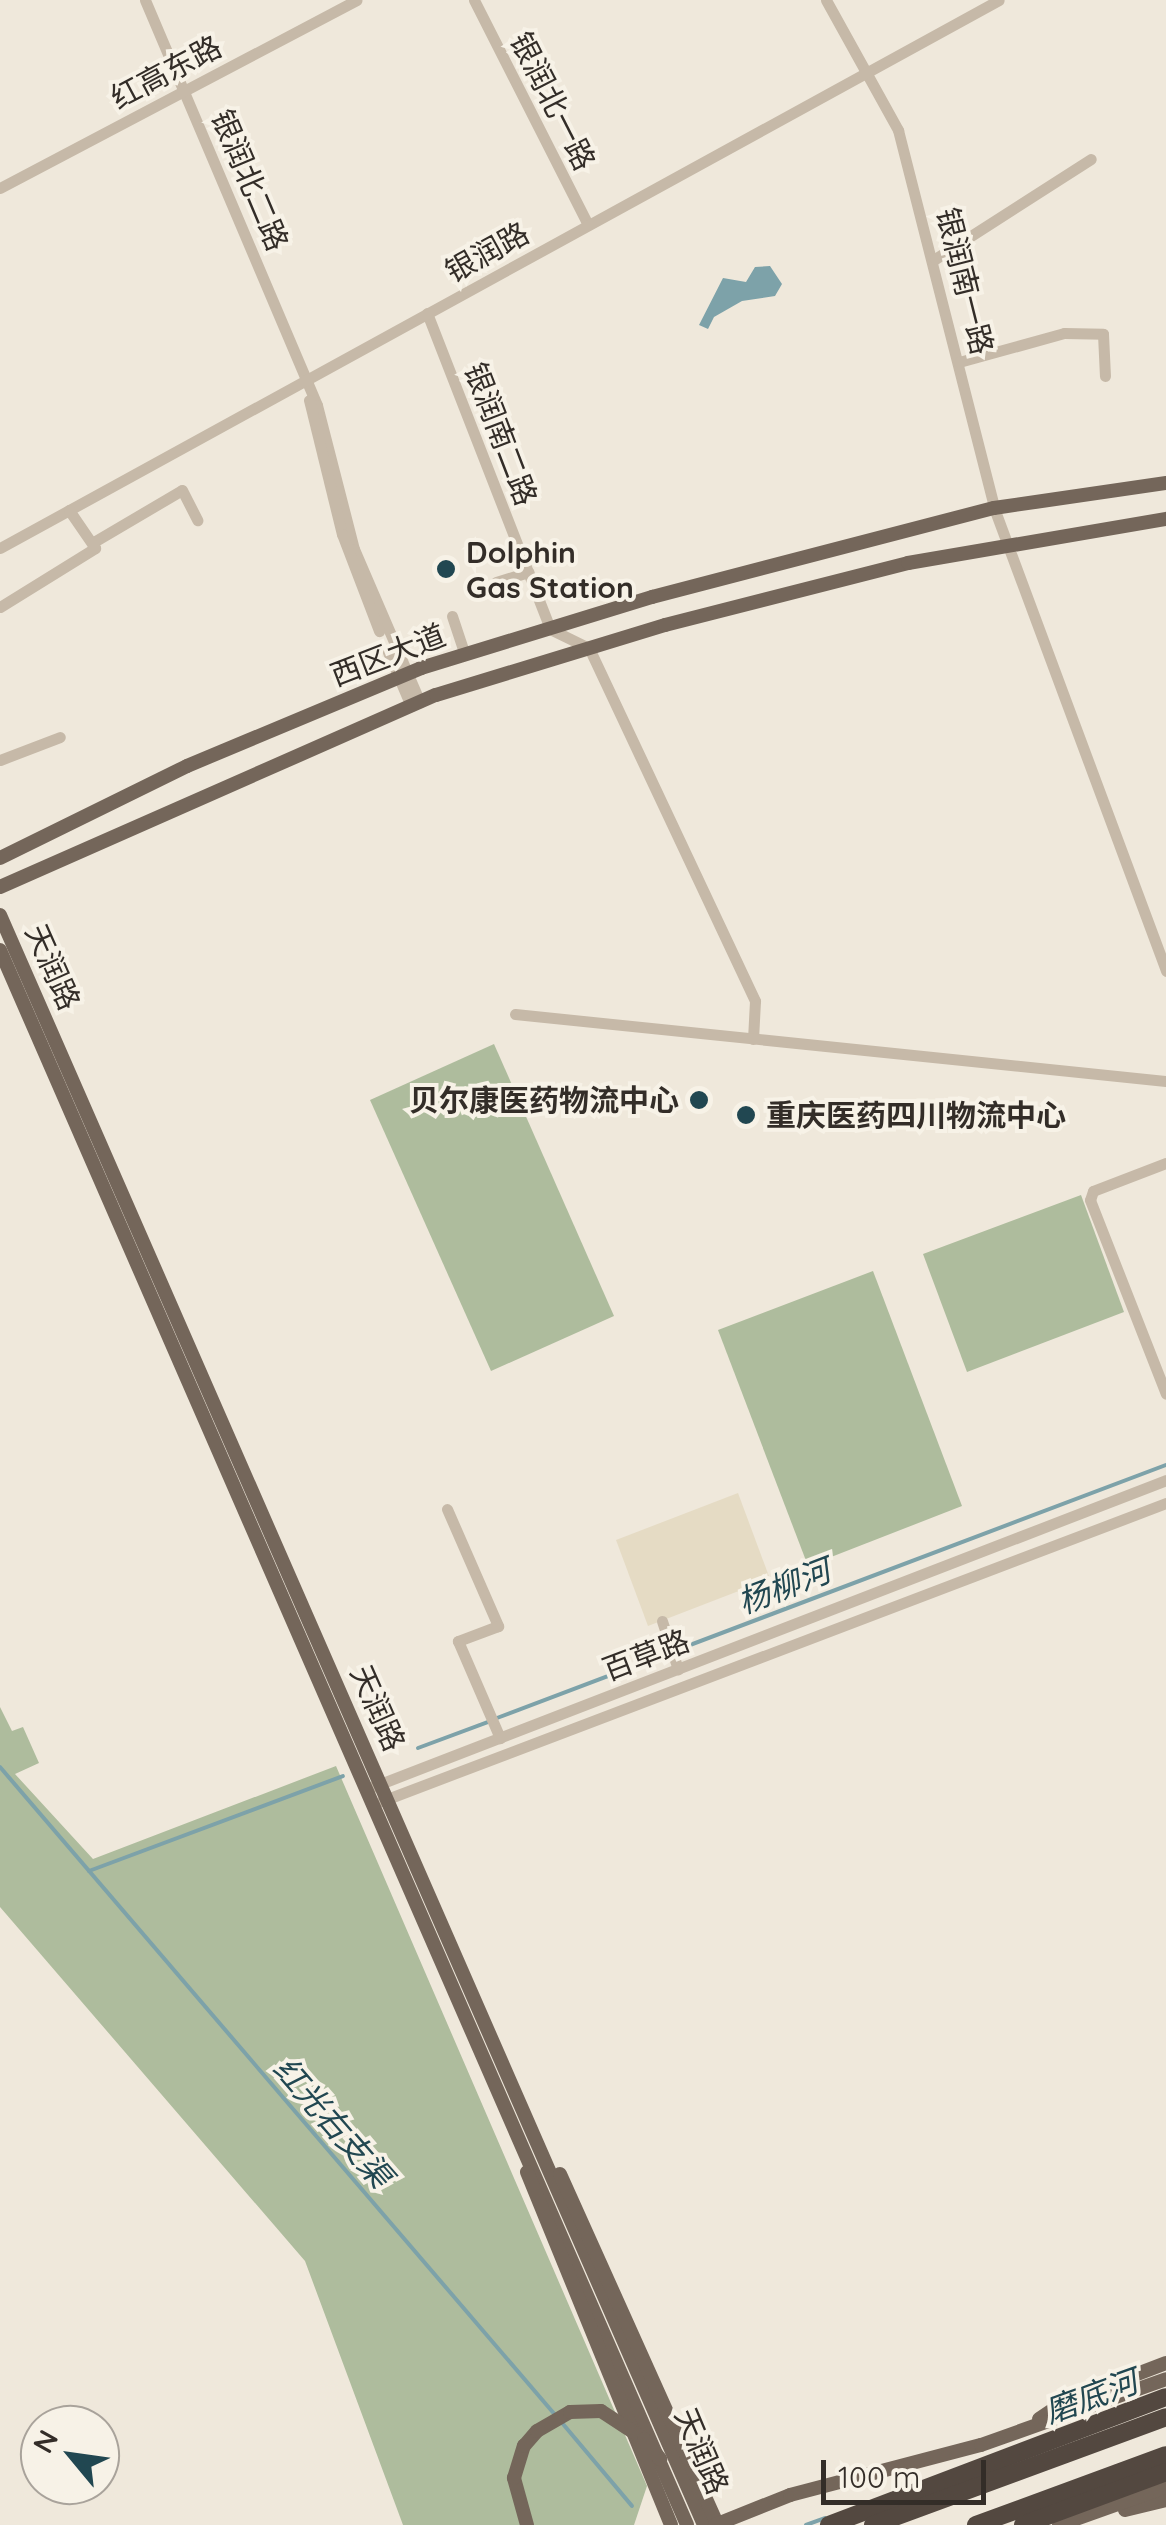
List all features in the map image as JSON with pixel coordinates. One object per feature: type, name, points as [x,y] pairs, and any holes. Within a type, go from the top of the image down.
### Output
[{"type":"highway","points":[[829,2525],[1166,2397]]},
{"type":"highway","points":[[873,2525],[1166,2417]]},
{"type":"highway","points":[[976,2525],[1166,2454]]},
{"type":"highway","points":[[1023,2525],[1166,2472]]},
{"type":"main road","name":"西区大道","points":[[0,858],[187,766],[403,676],[464,655],[994,508],[1166,483]]},
{"type":"main road","name":"西区大道","points":[[0,887],[416,704],[589,648],[908,563],[1166,519]]},
{"type":"main road","name":"天润路","points":[[0,915],[516,2128],[704,2525]]},
{"type":"main road","name":"天润路","points":[[0,950],[374,1792],[390,1800],[532,2131],[688,2525]]},
{"type":"main road","points":[[516,2128],[541,2212],[672,2525]]},
{"type":"main road","points":[[532,2131],[564,2180],[716,2525],[790,2495],[1023,2430],[1166,2379]]},
{"type":"main road","points":[[1023,2430],[1064,2402],[1166,2363]]},
{"type":"main road","points":[[527,2525],[514,2478],[524,2446],[538,2431],[570,2412],[601,2411],[644,2439],[660,2459]]},
{"type":"main road","points":[[1063,2525],[1166,2488]]},
{"type":"main road","points":[[1063,2525],[1166,2500]]},
{"type":"street","name":"银润北二路","points":[[145,0],[307,381],[359,562],[416,704]]},
{"type":"street","name":"红高东路","points":[[0,188],[356,0]]},
{"type":"street","name":"银润北一路","points":[[474,0],[588,225]]},
{"type":"street","name":"银润南一路","points":[[826,0],[898,130],[935,259],[994,508],[1166,971]]},
{"type":"street","name":"银润路","points":[[0,548],[999,0]]},
{"type":"street","points":[[935,259],[1091,159]]},
{"type":"street","name":"银润南二路","points":[[427,313],[550,629]]},
{"type":"street","points":[[960,362],[1064,333],[1102,334],[1106,376]]},
{"type":"street","points":[[92,543],[182,490],[197,520]]},
{"type":"street","points":[[0,606],[96,548],[69,510]]},
{"type":"street","points":[[496,582],[528,572]]},
{"type":"street","points":[[452,616],[464,655]]},
{"type":"street","points":[[550,629],[589,648],[755,1001],[753,1039]]},
{"type":"street","points":[[0,760],[60,737]]},
{"type":"street","points":[[515,1014],[1166,1081]]},
{"type":"street","points":[[1166,1163],[1093,1192],[1090,1200],[1166,1394]]},
{"type":"street","name":"百草路","points":[[374,1792],[674,1658],[1166,1480]]},
{"type":"street","name":"百草路","points":[[390,1800],[1166,1503]]},
{"type":"street","points":[[447,1509],[498,1626],[458,1641],[500,1738]]},
{"type":"street","points":[[662,1621],[674,1658]]},
{"type":"green space","points":[[494,1044],[614,1316],[491,1371],[370,1100]]},
{"type":"green space","points":[[1081,1195],[1124,1312],[967,1372],[923,1254]]},
{"type":"green space","points":[[873,1271],[962,1506],[808,1566],[718,1330]]},
{"type":"green space","points":[[0,1707],[12,1731],[23,1727],[39,1763],[15,1774],[93,1859],[336,1766],[647,2486],[634,2525],[403,2525],[305,2261],[0,1907]]},
{"type":"shaded area","points":[[738,1493],[770,1579],[648,1626],[616,1540]]},
{"type":"water","points":[[770,266],[782,284],[775,296],[742,301],[714,317],[708,329],[699,325],[723,278],[746,282],[755,267]]},
{"type":"waterway","name":"杨柳河","points":[[497,1718],[1166,1465]]},
{"type":"waterway","name":"杨柳河","points":[[418,1748],[488,1722]]},
{"type":"waterway","name":"红光右支渠","points":[[0,1767],[556,2416]]},
{"type":"waterway","name":"杨柳河","points":[[89,1871],[343,1776]]},
{"type":"waterway","name":"红光右支渠","points":[[563,2424],[632,2506]]},
{"type":"waterway","name":"磨底河","points":[[806,2525],[825,2518]]},
{"type":"place","name":"Dolphin Gas Station","points":[[446,569]]},
{"type":"place","name":"贝尔康医药物流中心","points":[[699,1100]]},
{"type":"place","name":"重庆医药四川物流中心","points":[[746,1115]]}]
